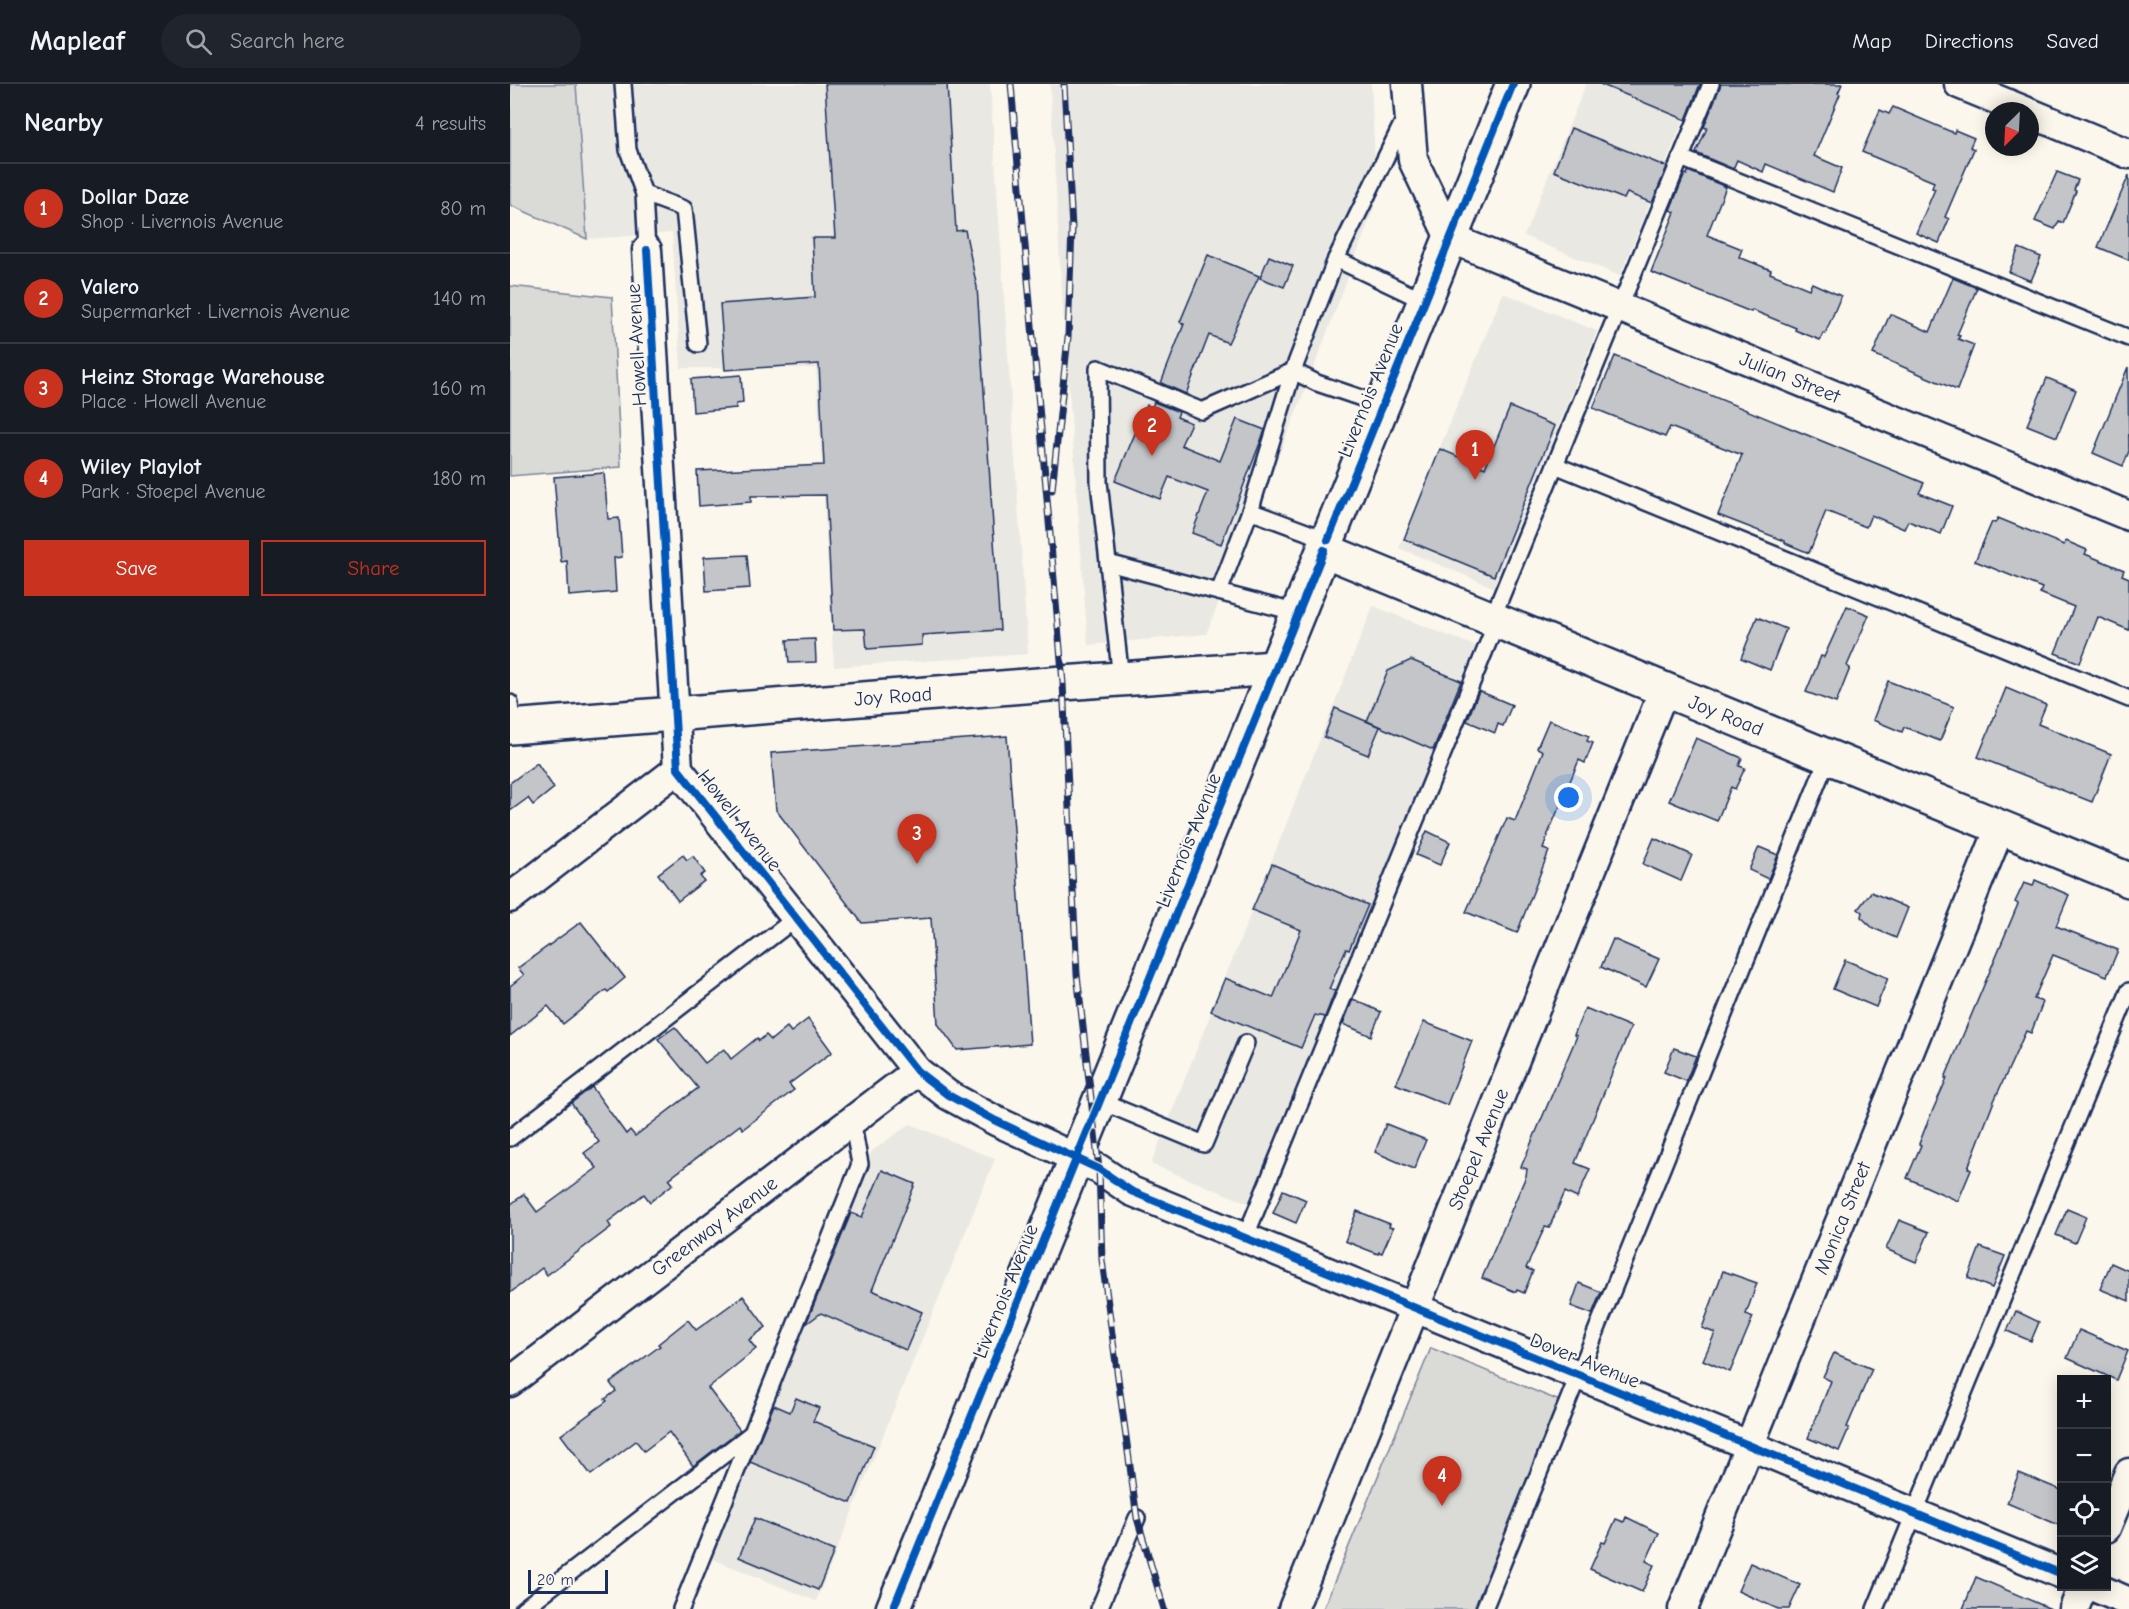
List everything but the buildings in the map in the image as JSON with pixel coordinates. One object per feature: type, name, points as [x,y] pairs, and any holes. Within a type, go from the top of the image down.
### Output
[{"type":"main road","name":"Livernois Avenue","points":[[893,1609],[1088,1163],[1101,1101],[1513,84]]},
{"type":"main road","name":"Joy Road","points":[[1326,545],[1495,620],[2129,880]]},
{"type":"main road","name":"Joy Road","points":[[511,719],[674,715],[740,708],[1275,668]]},
{"type":"street","points":[[1959,84],[2003,102]]},
{"type":"street","points":[[1408,97],[1413,160],[1450,238]]},
{"type":"street","points":[[2039,117],[2129,154]]},
{"type":"street","name":"Julian Street","points":[[1450,238],[2129,516]]},
{"type":"street","name":"Howell Avenue","points":[[647,250],[678,769],[917,1071],[948,1095],[996,1121],[1088,1163]]},
{"type":"street","name":"Stoepel Avenue","points":[[1293,1609],[1664,690]]},
{"type":"street","points":[[510,898],[678,769]]},
{"type":"street","name":"Monica Street","points":[[1683,1609],[2000,828]]},
{"type":"street","name":"Greenway Avenue","points":[[510,1382],[917,1071]]},
{"type":"street","name":"Dover Avenue","points":[[1088,1163],[1131,1191],[2057,1572]]},
{"type":"street","points":[[2111,1516],[2129,1473]]},
{"type":"street","points":[[2073,1609],[2081,1591]]},
{"type":"street","points":[[2102,1591],[2129,1602]]},
{"type":"lane","points":[[623,84],[628,150],[644,194],[647,250]]},
{"type":"lane","points":[[1245,1238],[1495,620],[1555,465],[1711,84]]},
{"type":"lane","points":[[1219,592],[1250,511],[1293,371],[1336,259],[1408,97]]},
{"type":"lane","points":[[1681,158],[2129,338]]},
{"type":"lane","points":[[644,194],[684,209],[698,344]]},
{"type":"lane","points":[[1336,259],[1424,301]]},
{"type":"lane","points":[[1121,679],[1099,483],[1098,368],[1202,411],[1293,371]]},
{"type":"lane","points":[[1293,371],[1317,383],[1382,405]]},
{"type":"lane","points":[[1555,465],[2129,699]]},
{"type":"lane","points":[[1250,511],[1326,545]]},
{"type":"lane","points":[[1108,563],[1298,613]]},
{"type":"lane","points":[[1484,1609],[1828,757]]},
{"type":"lane","points":[[510,1138],[796,918]]},
{"type":"lane","points":[[1875,1609],[2129,991]]},
{"type":"lane","points":[[1101,1101],[1204,1144],[1246,1043]]},
{"type":"lane","points":[[681,1609],[860,1164],[852,1120]]},
{"type":"lane","points":[[523,1609],[752,1432]]},
{"type":"lane","points":[[1100,1609],[1137,1518]]},
{"type":"shaded area","points":[[510,84],[576,84],[587,239],[510,205]]},
{"type":"shaded area","points":[[576,84],[990,84],[1028,654],[834,667],[816,368],[681,368],[672,233],[587,239]]},
{"type":"shaded area","points":[[1050,84],[1371,84],[1377,200],[1310,378],[1206,634],[1088,645],[1061,282]]},
{"type":"shaded area","points":[[1586,84],[1698,84],[1620,276],[1524,236]]},
{"type":"shaded area","points":[[510,286],[612,297],[621,467],[510,476]]},
{"type":"shaded area","points":[[1503,293],[1597,331],[1493,587],[1399,548]]},
{"type":"shaded area","points":[[1373,606],[1475,646],[1253,1205],[1151,1164]]},
{"type":"shaded area","points":[[910,1124],[995,1159],[816,1601],[708,1557],[872,1151]]},
{"type":"shaded area","points":[[1431,1348],[1562,1402],[1476,1609],[1323,1609]]},
{"type":"railway","points":[[1011,84],[1063,683],[1077,974],[1099,1169],[1102,1260],[1137,1518],[1164,1609]]},
{"type":"railway","points":[[1052,490],[1068,337],[1072,228],[1064,84]]},
{"type":"cycle path","points":[[1328,540],[1513,84]]},
{"type":"cycle path","points":[[647,250],[678,769],[917,1071],[948,1095],[996,1121],[1099,1169],[1131,1191],[2057,1572]]},
{"type":"cycle path","points":[[893,1609],[1324,550]]},
{"type":"place","name":"Valero","points":[[1152,456]]},
{"type":"place","name":"Dollar Daze","points":[[1475,480]]},
{"type":"place","name":"Heinz Storage Warehouse","points":[[917,864]]},
{"type":"place","name":"Wiley Playlot","points":[[1442,1506]]}]
